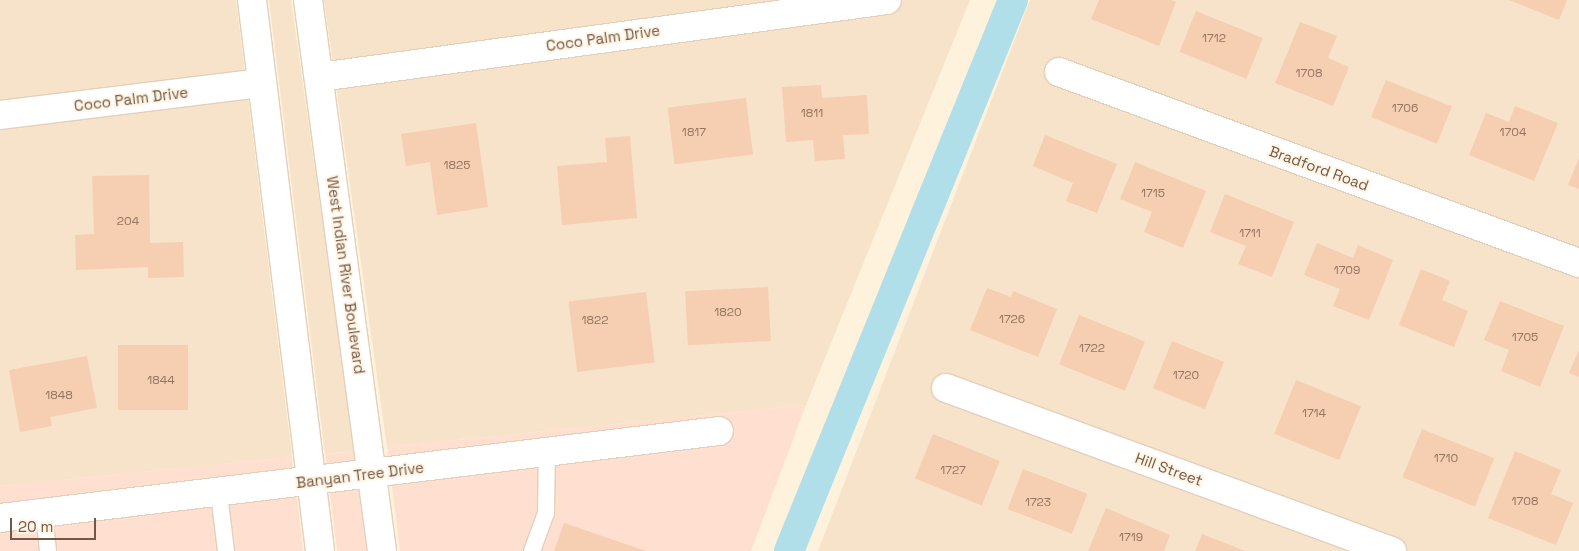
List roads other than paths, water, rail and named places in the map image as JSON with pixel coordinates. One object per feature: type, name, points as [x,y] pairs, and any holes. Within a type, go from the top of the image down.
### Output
[{"type":"street","points":[[252,0],[320,551]]},
{"type":"street","name":"West Indian River Boulevard","points":[[308,0],[374,474],[382,551]]},
{"type":"street","name":"Coco Palm Drive","points":[[320,77],[887,0]]},
{"type":"street","name":"Bradford Road","points":[[1059,72],[1579,263]]},
{"type":"street","name":"Coco Palm Drive","points":[[0,115],[262,83]]},
{"type":"street","name":"Hill Street","points":[[946,388],[1392,551]]},
{"type":"street","name":"Banyan Tree Drive","points":[[0,518],[219,494],[312,480],[719,432]]},
{"type":"lane","points":[[532,551],[546,513],[547,452]]},
{"type":"lane","points":[[219,494],[226,551]]},
{"type":"lane","points":[[44,513],[48,551]]},
{"type":"waterway","points":[[789,551],[1013,0]]}]
